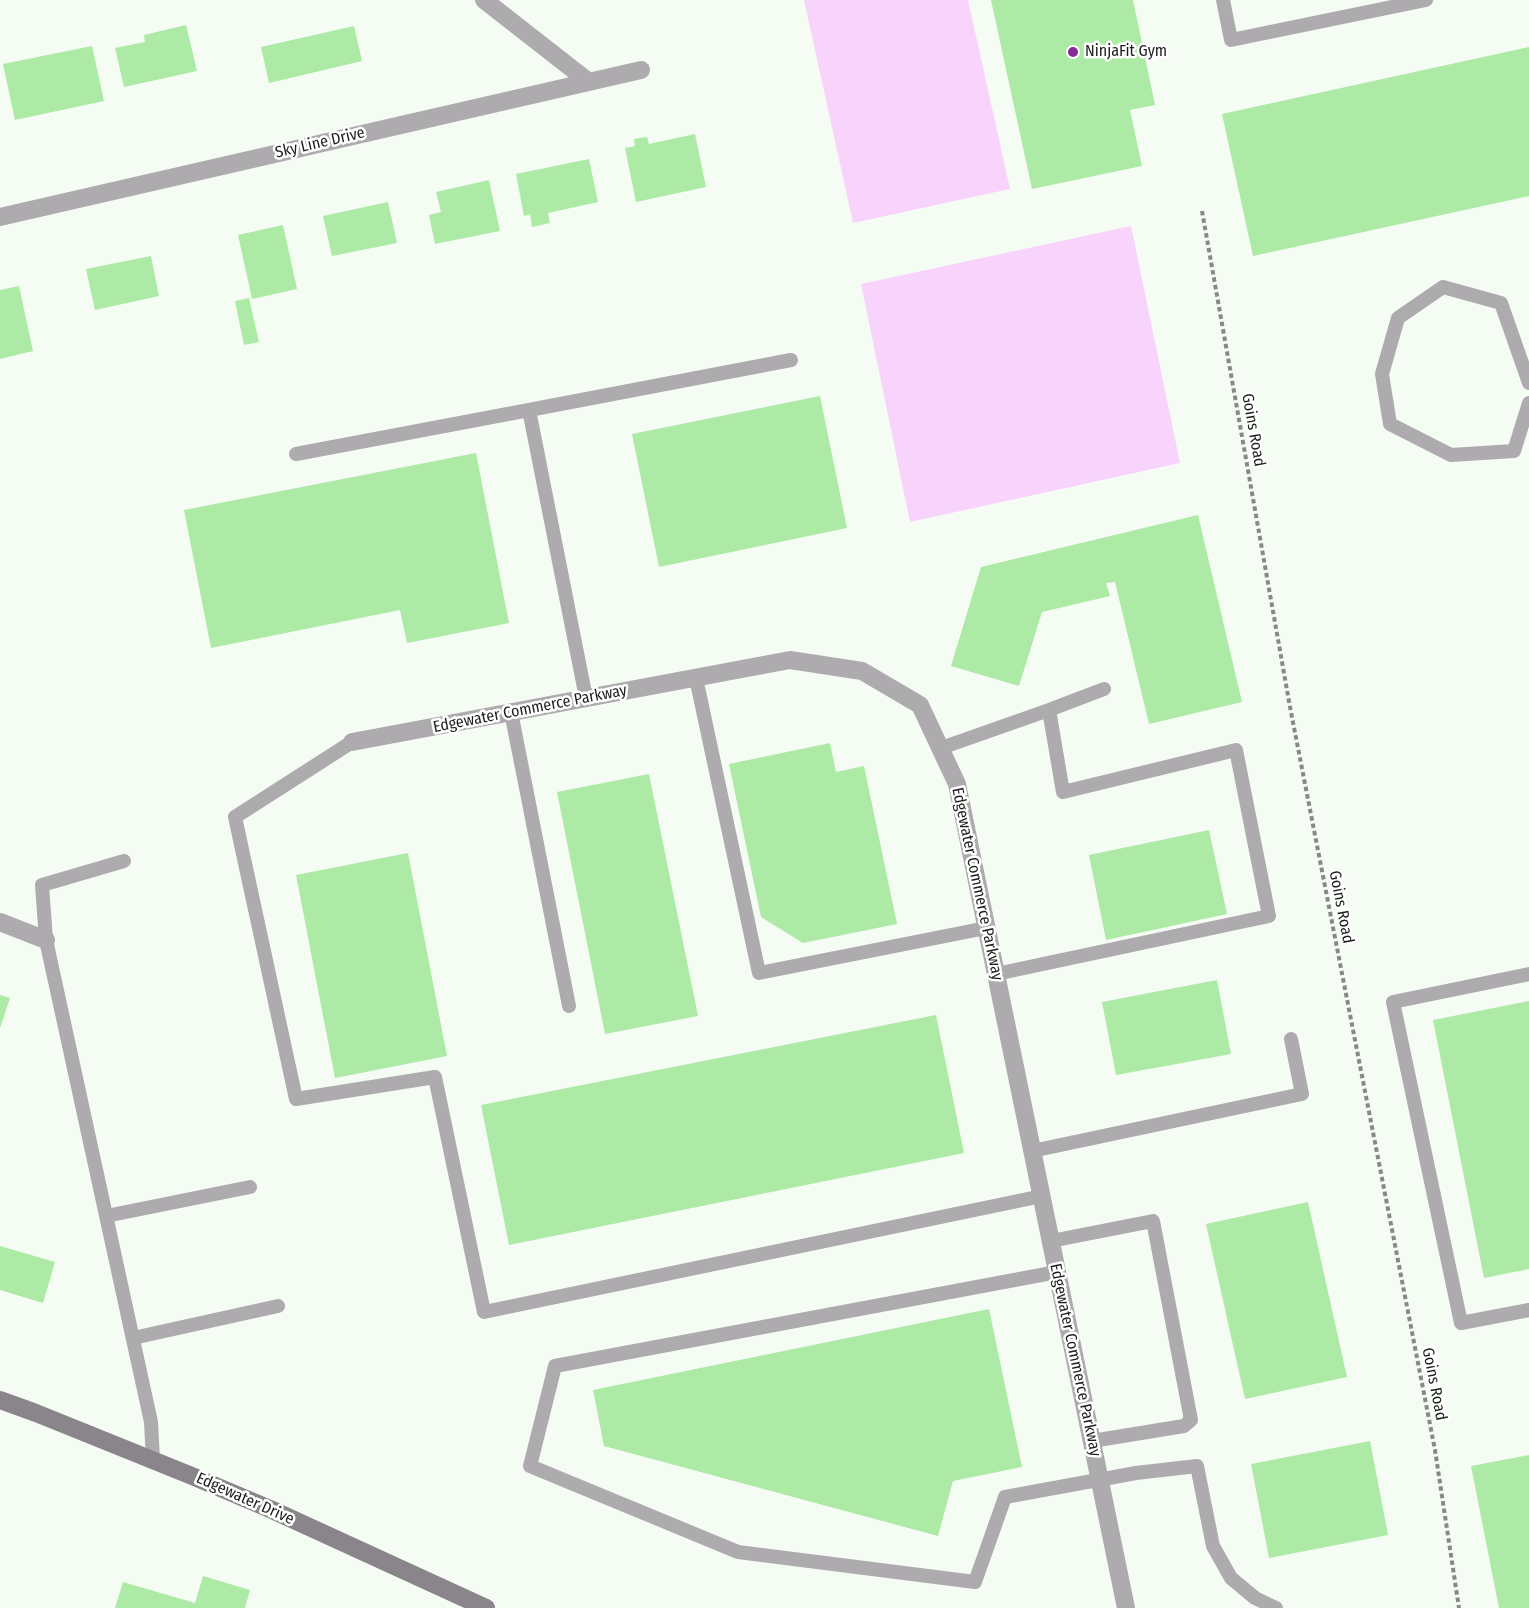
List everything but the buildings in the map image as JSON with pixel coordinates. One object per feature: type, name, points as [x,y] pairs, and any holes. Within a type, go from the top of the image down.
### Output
[{"type":"main road","name":"Edgewater Drive","points":[[0,1400],[270,1509],[466,1604],[486,1608]]},
{"type":"street","points":[[484,0],[589,82]]},
{"type":"street","name":"Sky Line Drive","points":[[0,217],[641,70]]},
{"type":"street","name":"Edgewater Commerce Parkway","points":[[352,742],[789,660],[862,671],[920,705],[957,784],[1126,1608]]},
{"type":"street","points":[[0,922],[46,940]]},
{"type":"lane","points":[[1223,0],[1231,40],[1426,0]]},
{"type":"lane","points":[[1529,383],[1501,303],[1443,287],[1398,318],[1382,375],[1390,424],[1451,455],[1514,451],[1529,403]]},
{"type":"lane","points":[[296,454],[790,360]]},
{"type":"lane","points":[[529,410],[586,698]]},
{"type":"lane","points":[[696,678],[759,973],[986,928]]},
{"type":"lane","points":[[940,748],[1104,688]]},
{"type":"lane","points":[[996,974],[1269,916],[1236,750],[1063,792],[1049,710]]},
{"type":"lane","points":[[511,712],[569,1006]]},
{"type":"lane","points":[[352,742],[235,817],[296,1099],[435,1077],[483,1312],[1042,1196]]},
{"type":"lane","points":[[124,861],[42,885],[46,940],[151,1422],[153,1460]]},
{"type":"lane","points":[[1528,1315],[1461,1323],[1393,1002],[1529,974]]},
{"type":"lane","points":[[1032,1151],[1302,1094],[1291,1039]]},
{"type":"lane","points":[[106,1216],[250,1187]]},
{"type":"lane","points":[[1051,1241],[1153,1221],[1191,1420],[1184,1426],[1092,1441]]},
{"type":"lane","points":[[1057,1272],[555,1366],[530,1466],[738,1552],[975,1582],[1005,1497],[1136,1473],[1197,1466],[1213,1546],[1231,1578],[1255,1599],[1276,1608]]},
{"type":"lane","points":[[133,1338],[278,1306]]},
{"type":"path","name":"Goins Road","points":[[1202,211],[1290,707],[1435,1450],[1459,1608]]},
{"type":"shaded area","points":[[804,0],[968,0],[1010,189],[853,223]]},
{"type":"shaded area","points":[[1131,226],[1180,463],[910,522],[861,284]]},
{"type":"place","name":"NinjaFit Gym","points":[[1073,52]]}]
